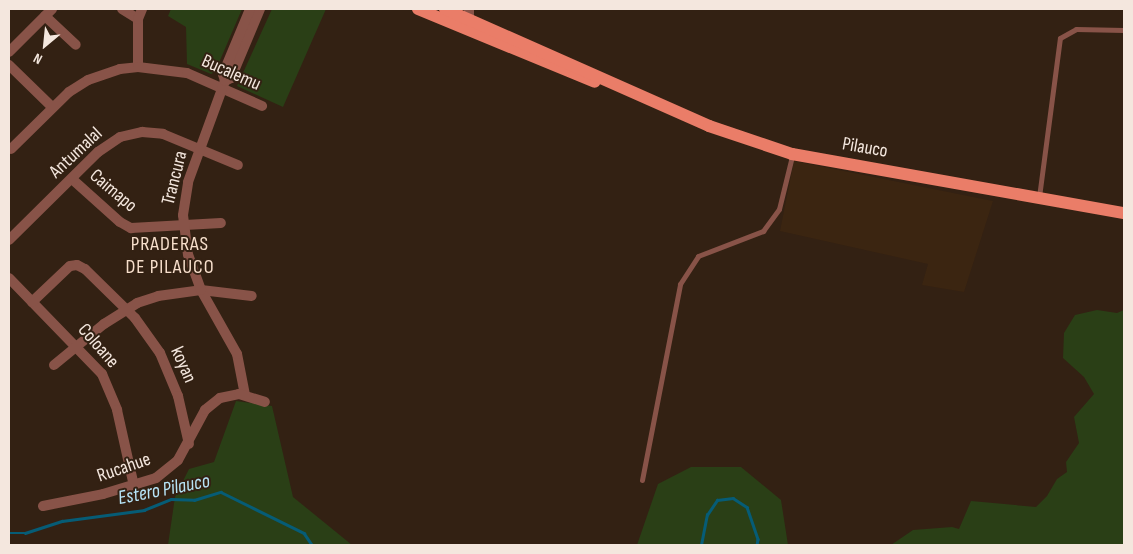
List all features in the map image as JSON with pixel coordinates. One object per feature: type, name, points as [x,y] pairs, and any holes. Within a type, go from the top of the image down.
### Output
[{"type":"main road","name":"Pilauco","points":[[418,9],[579,77],[610,84]]},
{"type":"main road","name":"Pilauco","points":[[445,9],[469,14],[583,68],[610,84],[709,126],[792,154],[1039,200],[1124,212]]},
{"type":"street","points":[[122,9],[138,19]]},
{"type":"street","points":[[138,67],[138,19],[142,9]]},
{"type":"street","name":"Trancura","points":[[245,395],[234,348],[201,290],[188,255],[183,226],[185,193],[224,84],[223,74],[250,9]]},
{"type":"street","name":"Trancura","points":[[224,84],[231,78],[260,9]]},
{"type":"street","points":[[9,52],[48,12],[76,45]]},
{"type":"street","points":[[9,65],[52,107]]},
{"type":"street","name":"Bucalemu","points":[[11,149],[52,107],[88,80],[109,72],[138,67],[187,73],[224,84],[262,106]]},
{"type":"street","name":"Antumalal","points":[[9,240],[106,145],[127,134],[163,134],[238,165]]},
{"type":"street","name":"Caimapo","points":[[72,179],[125,226],[137,229],[221,223]]},
{"type":"street","name":"koyan","points":[[32,302],[67,268],[77,265],[85,268],[127,310],[152,340],[167,367],[189,444]]},
{"type":"street","name":"Coloane","points":[[9,278],[93,362],[111,389],[134,486]]},
{"type":"street","points":[[54,365],[76,345],[127,310],[158,296],[201,290],[252,296]]},
{"type":"street","name":"Rucahue","points":[[43,506],[134,486],[164,473],[189,444],[209,405],[226,396],[245,395],[265,402]]},
{"type":"lane","points":[[1039,200],[1060,38],[1076,29],[1124,30]]},
{"type":"lane","points":[[642,480],[680,284],[698,256],[763,231],[779,210],[792,154]]},
{"type":"shaded area","points":[[794,161],[993,201],[964,292],[922,285],[928,264],[780,231]]},
{"type":"green space","points":[[171,9],[242,9],[215,72],[211,74],[187,64],[186,27],[168,16]]},
{"type":"green space","points":[[272,9],[326,9],[283,107],[237,86]]},
{"type":"green space","points":[[1097,310],[1117,313],[1124,310],[1124,545],[891,545],[913,530],[952,527],[959,529],[971,501],[1036,507],[1047,496],[1057,479],[1067,472],[1066,462],[1079,443],[1074,417],[1094,394],[1084,377],[1063,358],[1064,333],[1075,315]]},
{"type":"green space","points":[[236,401],[272,406],[293,497],[352,545],[168,545],[175,497],[189,469],[214,462]]},
{"type":"green space","points":[[691,467],[741,467],[781,500],[788,545],[637,545],[658,484]]},
{"type":"waterway","name":"Estero Pilauco","points":[[9,533],[25,533],[62,521],[144,510],[171,499],[194,500],[221,492],[304,533],[312,545]]},
{"type":"waterway","name":"Estero Pilauco","points":[[701,545],[707,515],[717,500],[733,498],[747,507],[758,539],[757,545]]},
{"type":"district","name":"PRADERAS DE PILAUCO","points":[[170,256]]}]
